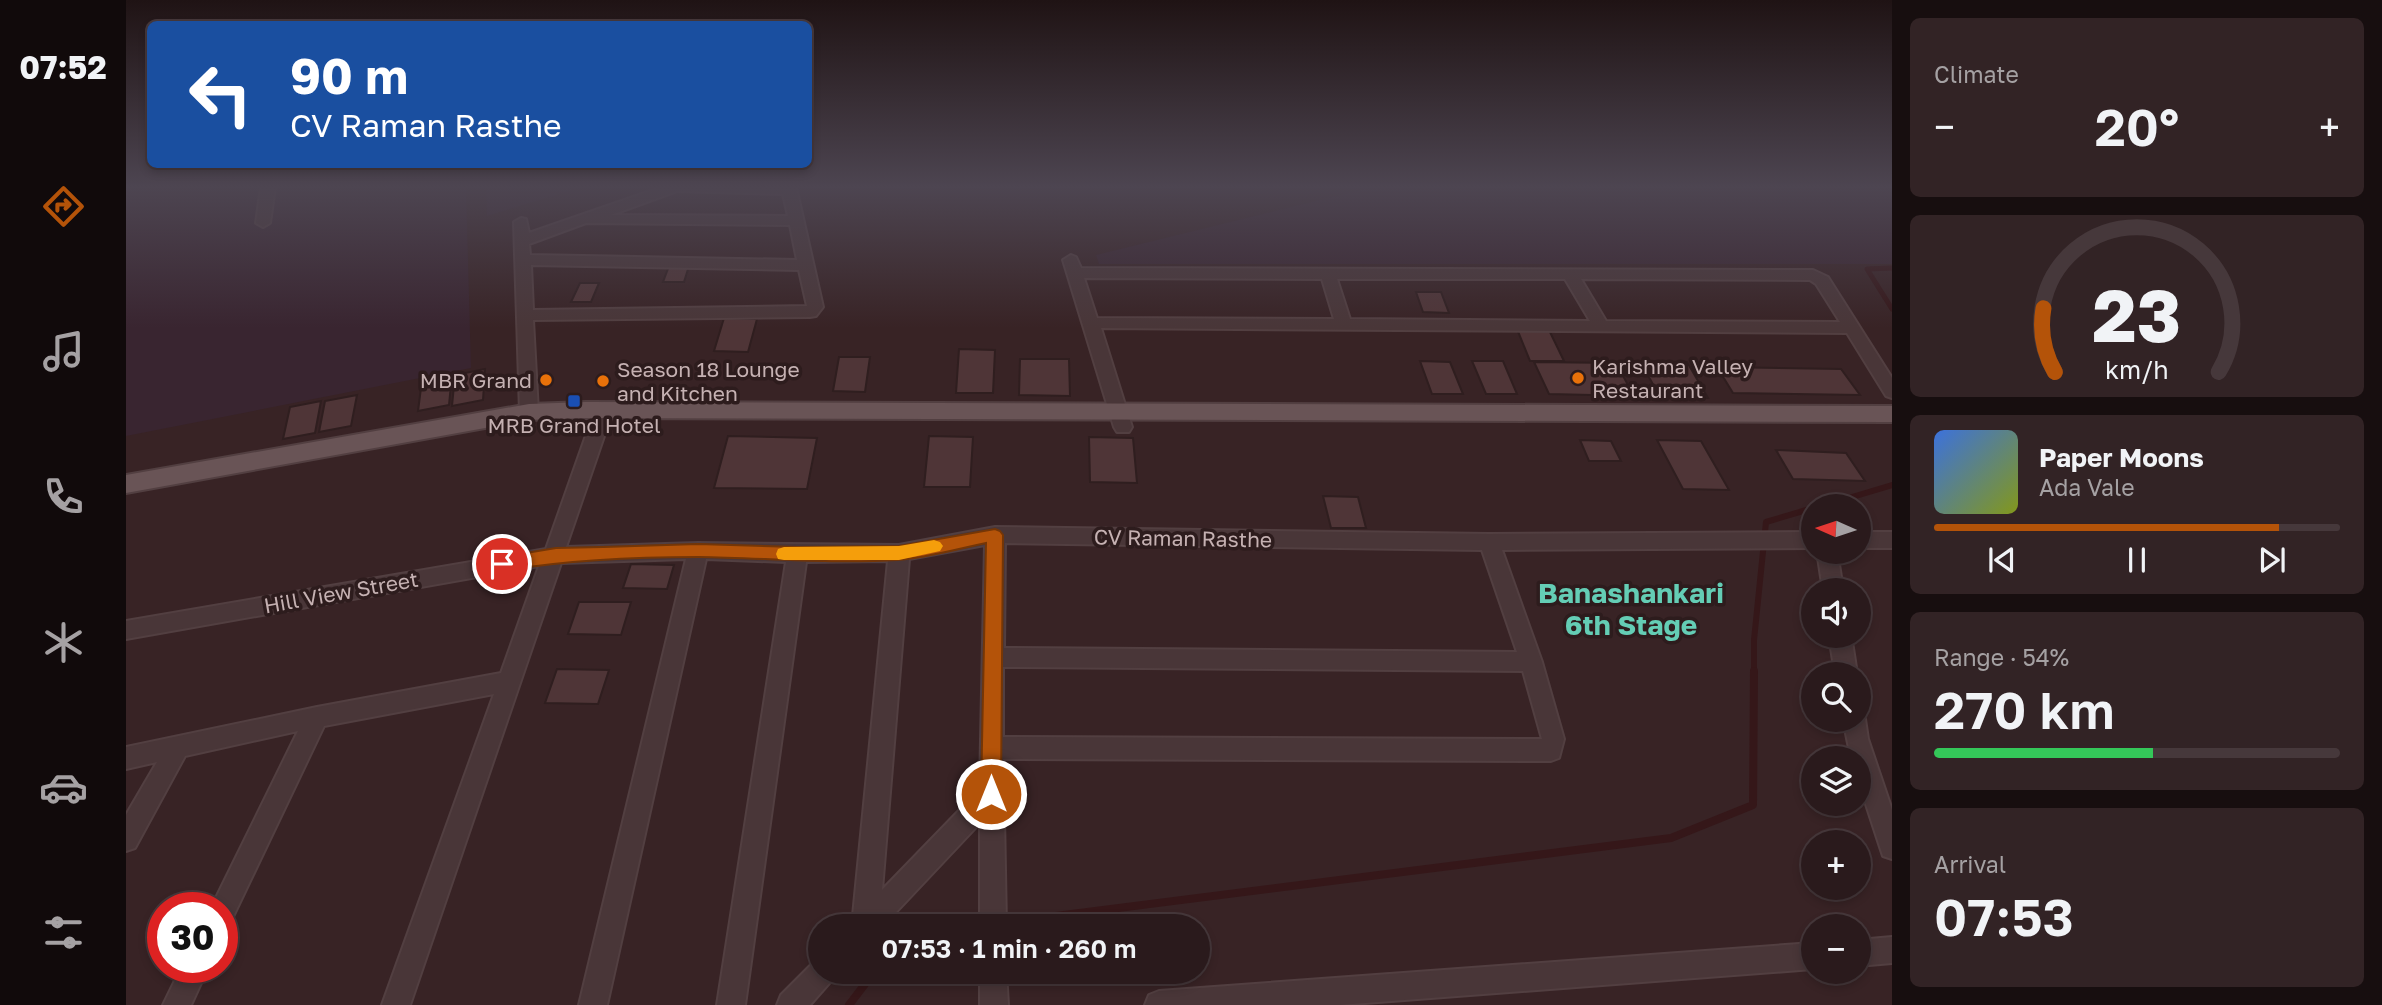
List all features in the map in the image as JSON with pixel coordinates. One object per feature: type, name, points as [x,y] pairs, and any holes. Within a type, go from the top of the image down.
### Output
[{"type":"main road","points":[[126,484],[529,412],[602,417],[1121,419],[1892,414]]},
{"type":"main road","points":[[126,499],[480,432],[602,417]]},
{"type":"main road","points":[[1121,419],[1892,431]]},
{"type":"street","points":[[522,234],[529,412]]},
{"type":"street","points":[[522,241],[543,234]]},
{"type":"street","points":[[526,316],[810,312],[815,307],[800,234]]},
{"type":"street","points":[[524,260],[806,265]]},
{"type":"street","points":[[1121,419],[1073,267],[1328,274],[1813,275],[1822,281],[1892,392]]},
{"type":"street","points":[[1328,274],[1344,325]]},
{"type":"street","points":[[1570,274],[1601,326]]},
{"type":"street","points":[[1091,323],[1852,328]]},
{"type":"street","points":[[396,1005],[556,555],[602,417]]},
{"type":"street","points":[[993,914],[991,748],[995,535]]},
{"type":"street","name":"CV Raman Rasthe","points":[[556,555],[698,551],[899,553],[995,535],[1489,541],[1801,540]]},
{"type":"street","points":[[1871,540],[1892,540]]},
{"type":"street","points":[[991,748],[1551,750],[1553,739],[1531,662],[1489,541]]},
{"type":"street","points":[[593,1005],[698,551]]},
{"type":"street","points":[[867,914],[899,553]]},
{"type":"street","points":[[731,1005],[797,554]]},
{"type":"street","name":"Hill View Street","points":[[126,630],[556,555]]},
{"type":"street","points":[[993,657],[1531,662]]},
{"type":"street","points":[[126,758],[509,681]]},
{"type":"street","points":[[232,892],[317,718]]},
{"type":"street","points":[[1856,732],[1892,847]]},
{"type":"street","points":[[126,839],[178,747]]},
{"type":"street","points":[[876,914],[991,794]]},
{"type":"street","points":[[1871,952],[1892,950]]},
{"type":"street","points":[[1159,1005],[1801,957]]},
{"type":"street","points":[[177,1005],[188,983]]},
{"type":"street","points":[[791,1005],[811,984]]},
{"type":"street","points":[[993,984],[994,1005]]},
{"type":"shaded area","points":[[126,234],[467,234],[471,368],[126,436]]},
{"type":"shaded area","points":[[1182,234],[1892,234],[1892,264],[1099,264],[1096,255]]},
{"type":"building","points":[[669,266],[689,266],[684,282],[663,282]]},
{"type":"building","points":[[580,283],[599,283],[591,302],[571,302]]},
{"type":"building","points":[[1416,292],[1441,292],[1449,313],[1423,312]]},
{"type":"building","points":[[724,318],[757,319],[748,352],[714,351]]},
{"type":"building","points":[[1517,329],[1549,330],[1564,361],[1530,361]]},
{"type":"building","points":[[959,349],[995,350],[993,393],[956,393]]},
{"type":"building","points":[[839,357],[870,357],[865,392],[833,391]]},
{"type":"building","points":[[1020,359],[1069,359],[1070,396],[1019,395]]},
{"type":"building","points":[[1420,361],[1450,362],[1463,394],[1432,394]]},
{"type":"building","points":[[1472,361],[1503,361],[1517,394],[1486,394]]},
{"type":"building","points":[[1640,361],[1687,362],[1708,398],[1660,397]]},
{"type":"building","points":[[1534,362],[1616,363],[1634,396],[1549,394]]},
{"type":"building","points":[[1717,367],[1841,369],[1860,395],[1733,393]]},
{"type":"building","points":[[485,369],[483,400],[452,406],[455,375]]},
{"type":"building","points":[[452,374],[449,405],[418,411],[422,380]]},
{"type":"building","points":[[357,395],[351,426],[319,432],[325,401]]},
{"type":"building","points":[[321,401],[315,433],[283,439],[290,407]]},
{"type":"building","points":[[728,436],[817,438],[807,489],[714,488]]},
{"type":"building","points":[[929,436],[973,437],[970,487],[924,487]]},
{"type":"building","points":[[1089,437],[1133,438],[1137,483],[1090,482]]},
{"type":"building","points":[[1580,440],[1611,441],[1621,461],[1589,461]]},
{"type":"building","points":[[1657,440],[1701,441],[1729,490],[1683,489]]},
{"type":"building","points":[[1776,450],[1846,453],[1865,481],[1793,479]]},
{"type":"building","points":[[1323,496],[1358,497],[1366,528],[1331,528]]},
{"type":"building","points":[[631,564],[674,565],[667,589],[623,588]]},
{"type":"building","points":[[579,602],[631,602],[621,635],[568,634]]},
{"type":"building","points":[[557,669],[609,670],[598,704],[545,703]]},
{"type":"waterway","points":[[1892,268],[1867,269],[1892,309]]},
{"type":"waterway","points":[[1862,494],[1892,485]]},
{"type":"waterway","points":[[1754,671],[1754,640],[1766,522],[1801,512]]},
{"type":"waterway","points":[[1071,914],[1671,838],[1753,805],[1754,671]]},
{"type":"waterway","points":[[849,1005],[865,984]]},
{"type":"slow traffic","points":[[784,554],[899,553],[934,546]]},
{"type":"place","name":"Karishma Valley Restaurant","points":[[1578,378]]},
{"type":"place","name":"MBR Grand","points":[[546,380]]},
{"type":"place","name":"Season 18 Lounge and Kitchen","points":[[603,381]]},
{"type":"place","name":"MRB Grand Hotel","points":[[574,401]]},
{"type":"district","name":"Banashankari 6th Stage","points":[[1631,608]]},
{"type":"route","points":[[502,564],[556,555],[603,553],[899,553],[995,535],[991,794]]}]
